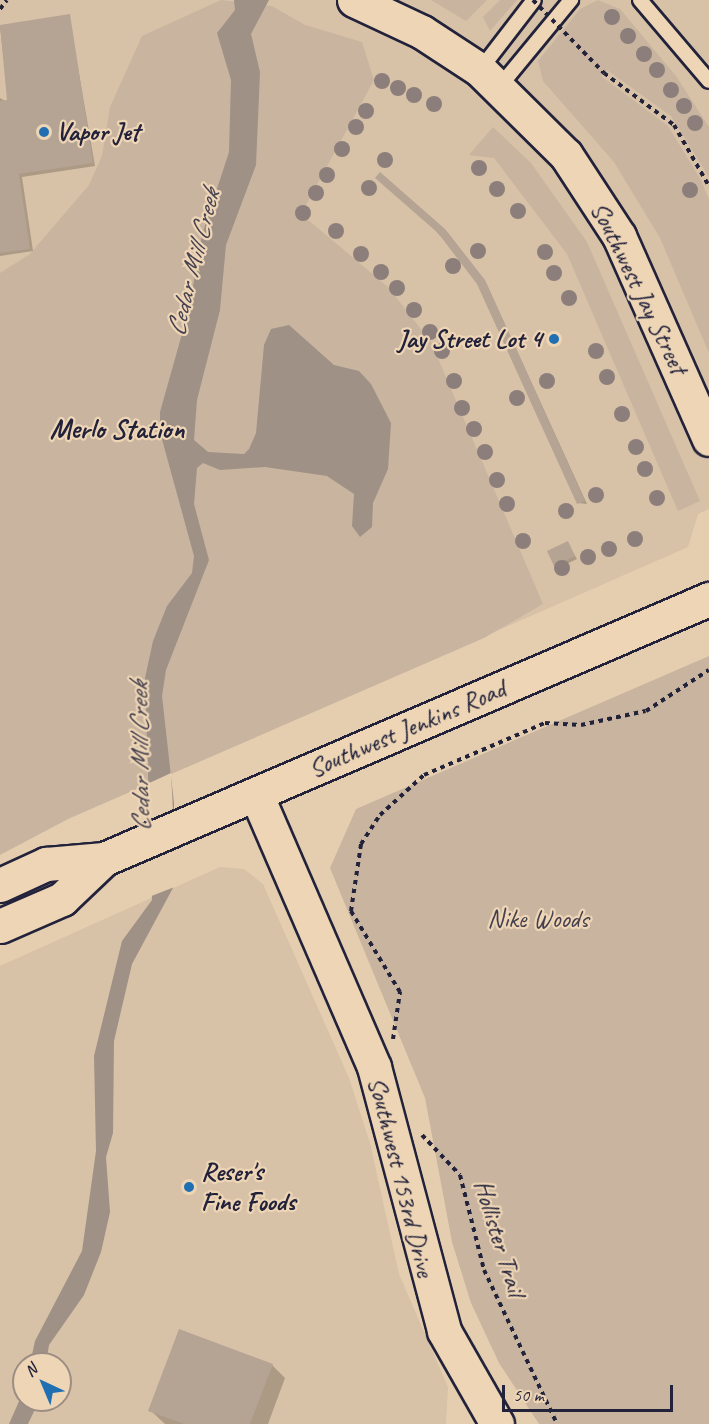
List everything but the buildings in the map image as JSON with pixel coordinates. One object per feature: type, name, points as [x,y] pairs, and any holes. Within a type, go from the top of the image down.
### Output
[{"type":"street","name":"Southwest Jay Street","points":[[354,0],[422,32],[490,78],[566,155],[602,205],[709,439]]},
{"type":"street","name":"Southwest Jenkins Road","points":[[0,885],[46,864],[104,859],[709,599]]},
{"type":"street","name":"Southwest 153rd Drive","points":[[256,794],[374,1067],[444,1331],[493,1423]]},
{"type":"street","name":"Southwest Jenkins Road","points":[[0,926],[62,898],[104,859]]},
{"type":"lane","points":[[490,78],[533,0]]},
{"type":"lane","points":[[490,78],[571,0]]},
{"type":"lane","points":[[640,0],[709,81]]},
{"type":"path","points":[[0,9],[7,0]]},
{"type":"path","points":[[533,0],[604,73],[674,125],[709,186]]},
{"type":"path","points":[[392,1043],[399,992],[351,911],[361,844],[380,815],[424,775],[545,723],[581,725],[646,711],[709,669]]},
{"type":"path","name":"Hollister Trail","points":[[421,1129],[460,1174],[484,1270],[557,1424]]},
{"type":"shaded area","points":[[0,0],[709,0],[709,509],[698,514],[688,547],[0,849]]},
{"type":"shaded area","points":[[234,0],[269,0],[251,34],[260,72],[256,165],[226,245],[220,310],[197,400],[194,440],[208,452],[244,454],[249,449],[256,433],[264,345],[271,329],[289,325],[334,365],[359,371],[371,384],[391,423],[388,469],[373,503],[372,527],[360,537],[352,526],[354,494],[327,476],[265,467],[220,470],[203,463],[197,468],[194,504],[209,560],[166,670],[162,696],[174,803],[174,886],[132,964],[114,1041],[113,1133],[106,1157],[110,1212],[101,1252],[84,1295],[49,1345],[48,1352],[33,1352],[35,1341],[82,1251],[96,1151],[94,1056],[122,941],[152,900],[145,678],[153,641],[167,606],[192,573],[194,556],[160,432],[160,412],[189,309],[202,235],[229,152],[231,80],[217,33],[235,10]]},
{"type":"shaded area","name":"Reser's Fine Foods","points":[[220,867],[244,869],[263,884],[349,1078],[370,1143],[399,1274],[448,1387],[446,1424],[0,1424],[0,966]]},
{"type":"shaded area","points":[[14,1412],[34,1412],[28,1424],[9,1424]]},
{"type":"green space","points":[[221,0],[272,6],[305,25],[362,42],[374,80],[301,214],[388,287],[431,342],[543,604],[484,638],[70,818],[0,855],[0,273],[30,254],[89,185],[102,156],[110,107],[142,36]]},
{"type":"green space","points":[[431,0],[487,0],[466,21]]},
{"type":"green space","points":[[500,0],[517,0],[490,31],[483,17]]},
{"type":"green space","points":[[598,0],[620,9],[676,76],[709,127],[709,177],[671,116],[607,70],[601,76],[668,126],[701,180],[709,200],[709,353],[660,238],[614,162],[543,81],[538,61],[580,9]]},
{"type":"green space","points":[[493,127],[531,163],[587,242],[700,501],[678,511],[567,254],[494,158],[469,155]]},
{"type":"green space","name":"Nike Woods","points":[[709,656],[709,1424],[539,1424],[499,1363],[471,1303],[452,1242],[425,1098],[330,868],[356,809]]},
{"type":"green space","points":[[50,879],[54,885],[0,910],[0,901]]},
{"type":"pier","points":[[171,773],[177,886],[149,897],[145,785]]},
{"type":"place","name":"Vapor Jet","points":[[44,132]]},
{"type":"place","name":"Jay Street Lot 4","points":[[554,339]]},
{"type":"place","name":"Reser's Fine Foods","points":[[189,1187]]},
{"type":"district","name":"Merlo Station","points":[[117,429]]},
{"type":"water label","name":"Cedar Mill Creek","points":[[193,263]]},
{"type":"water label","name":"Cedar Mill Creek","points":[[140,757]]}]
